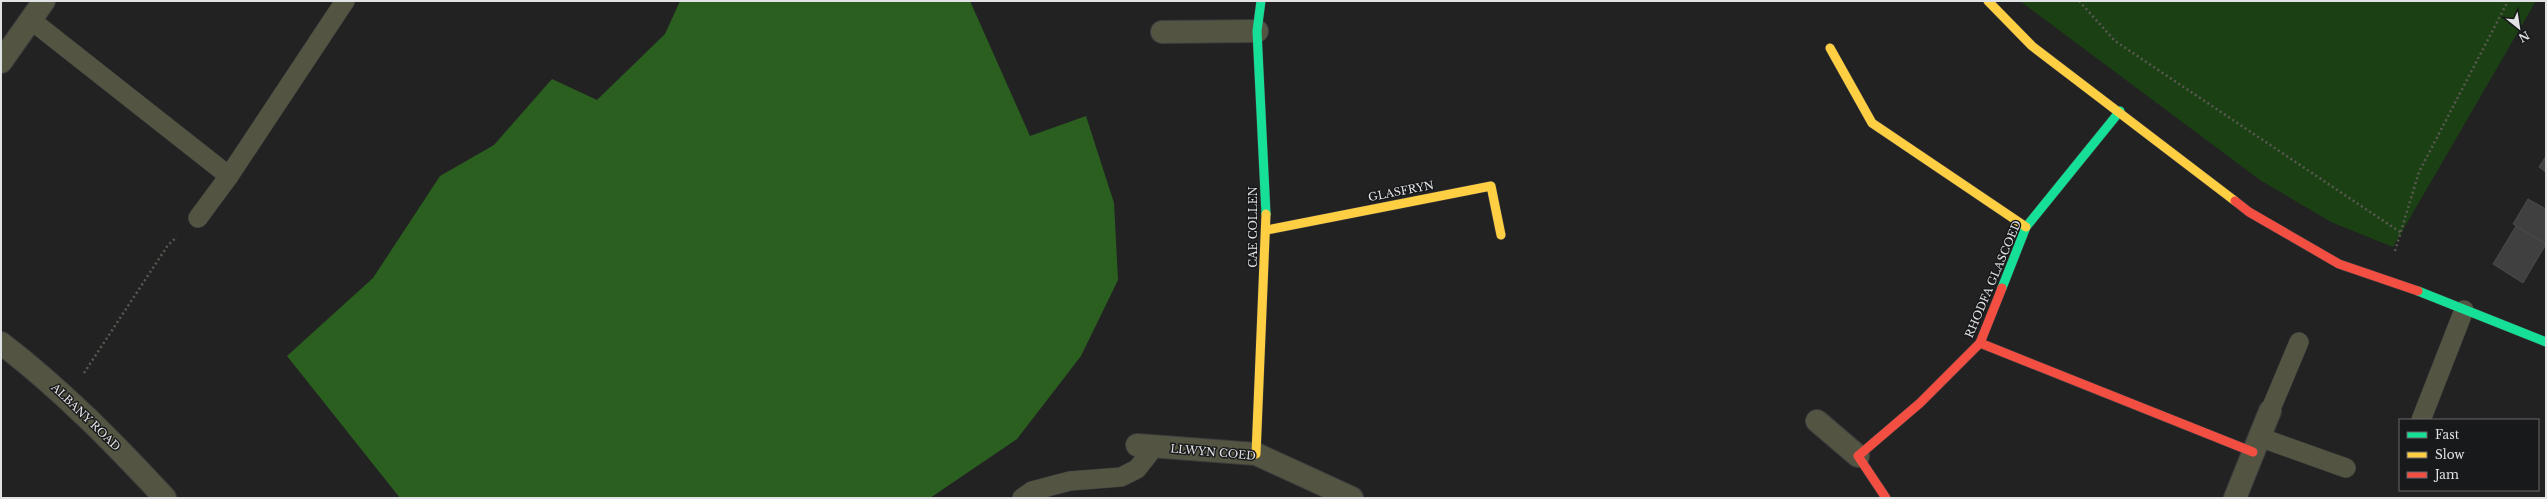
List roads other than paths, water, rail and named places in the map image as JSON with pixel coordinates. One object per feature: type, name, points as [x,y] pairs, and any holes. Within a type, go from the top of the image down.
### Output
[{"type":"street","points":[[1,62],[44,1]]},
{"type":"street","name":"CAE COLLEN","points":[[1256,454],[1267,230],[1257,32],[1261,1]]},
{"type":"street","points":[[1988,1],[2032,46],[2120,111],[2249,212],[2339,264],[2385,280],[2546,342]]},
{"type":"street","points":[[1162,32],[1257,32]]},
{"type":"street","points":[[1830,48],[1872,123],[2026,227]]},
{"type":"street","name":"RHODFA GLASCOED","points":[[1858,456],[1920,403],[1980,343],[2026,227],[2120,111]]},
{"type":"street","name":"GLASFRYN","points":[[1267,230],[1491,186],[1501,235]]},
{"type":"street","name":"ALBANY ROAD","points":[[1,343],[35,369],[67,398],[110,439],[165,498]]},
{"type":"street","points":[[1980,343],[2256,444]]},
{"type":"street","points":[[2235,498],[2270,411]]},
{"type":"street","points":[[1817,421],[1858,456],[1886,498]]},
{"type":"street","name":"LLWYN COED","points":[[1146,446],[1256,454],[1352,498]]},
{"type":"lane","points":[[198,218],[229,176],[345,1]]},
{"type":"lane","points":[[31,20],[229,176]]},
{"type":"lane","points":[[2421,419],[2464,310]]},
{"type":"lane","points":[[2270,411],[2299,342]]},
{"type":"lane","points":[[2256,444],[2346,468]]},
{"type":"lane","points":[[1022,498],[1032,491],[1070,481],[1121,478],[1137,469],[1146,446]]}]
